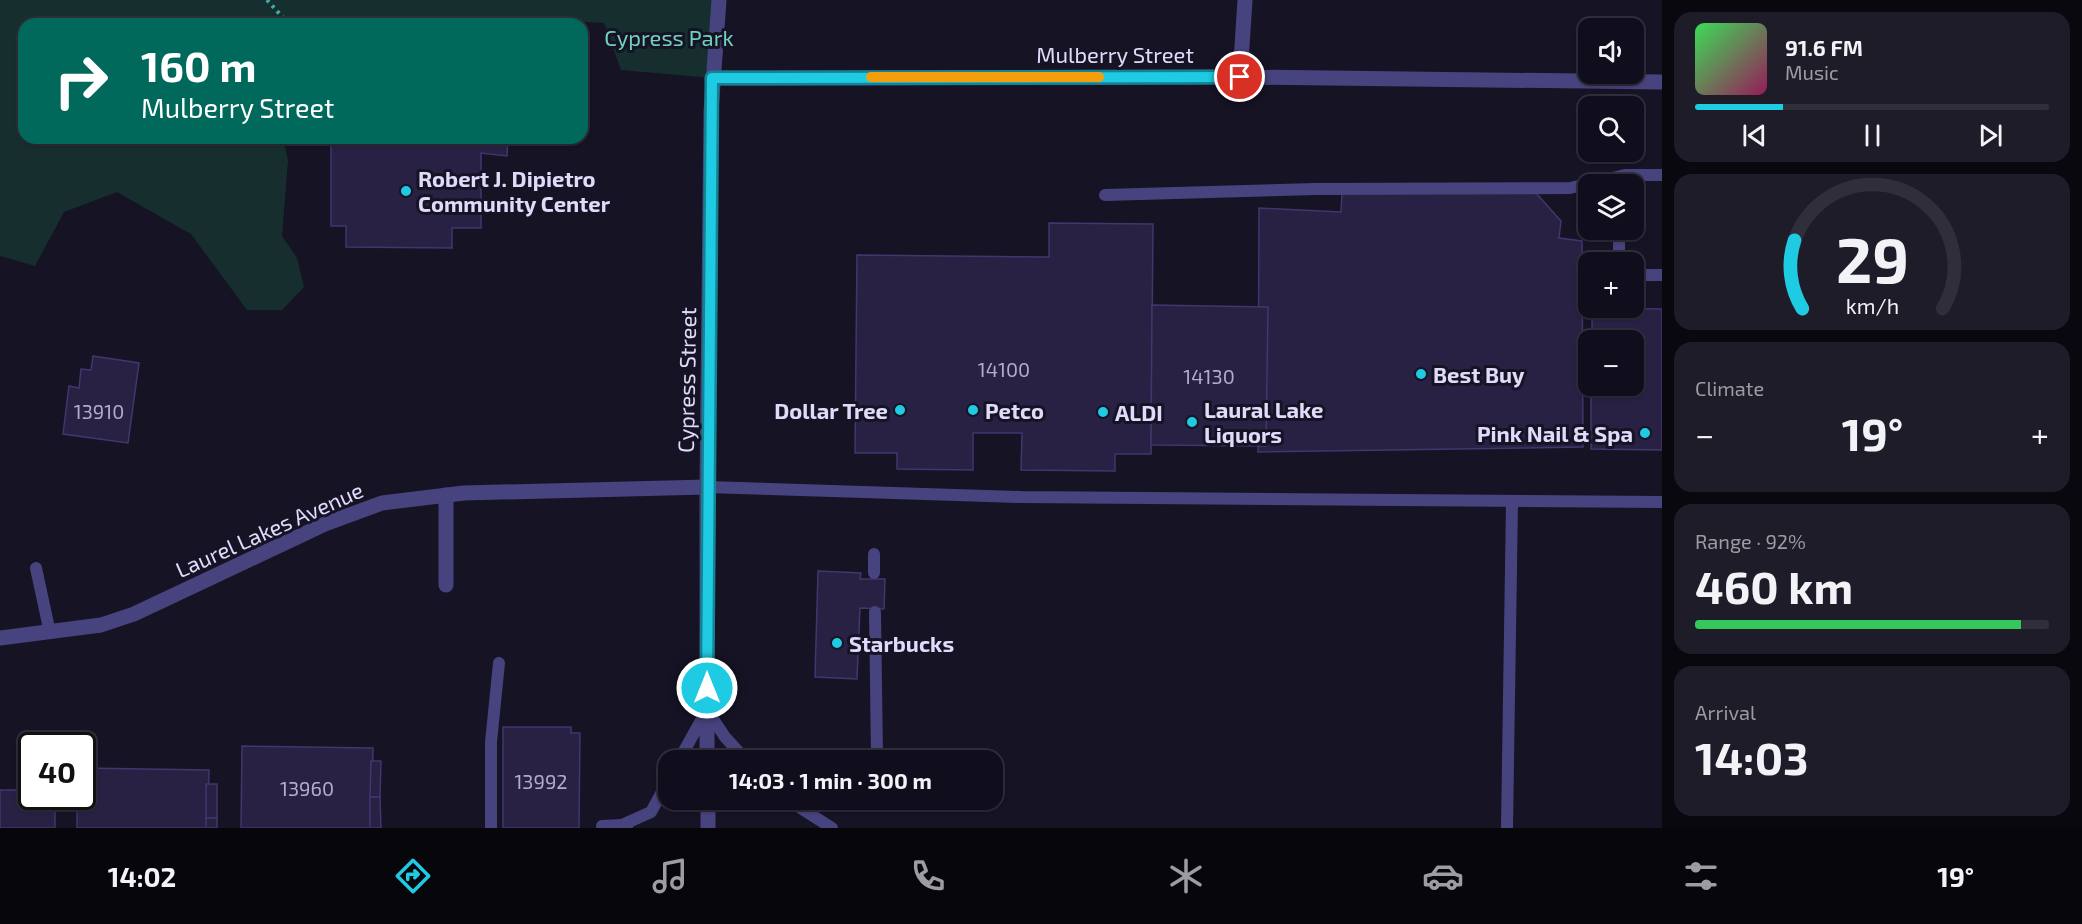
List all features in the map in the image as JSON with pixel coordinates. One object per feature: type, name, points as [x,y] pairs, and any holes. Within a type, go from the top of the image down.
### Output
[{"type":"street","name":"Cypress Street","points":[[707,750],[707,487],[712,78],[719,0]]},
{"type":"street","points":[[1240,77],[1245,0]]},
{"type":"street","name":"Mulberry Street","points":[[712,78],[1240,77],[1662,82]]},
{"type":"street","name":"Laurel Lakes Avenue","points":[[0,638],[50,633],[101,624],[134,614],[352,512],[382,503],[447,495],[707,487]]},
{"type":"street","points":[[446,585],[447,495]]},
{"type":"street","points":[[708,810],[708,828]]},
{"type":"lane","points":[[1644,178],[1662,176]]},
{"type":"lane","points":[[1105,195],[1315,189],[1578,187]]},
{"type":"lane","points":[[1644,275],[1662,275]]},
{"type":"lane","points":[[707,487],[1021,497],[1662,502]]},
{"type":"lane","points":[[1507,828],[1512,502]]},
{"type":"lane","points":[[874,554],[874,573]]},
{"type":"lane","points":[[36,568],[50,633]]},
{"type":"lane","points":[[875,612],[877,750]]},
{"type":"lane","points":[[491,828],[491,742],[500,663]]},
{"type":"lane","points":[[685,750],[707,710],[737,750]]},
{"type":"lane","points":[[602,826],[624,826],[651,812],[658,799]]},
{"type":"lane","points":[[804,810],[832,828]]},
{"type":"path","points":[[267,0],[283,18]]},
{"type":"green space","name":"Cypress Park","points":[[0,0],[719,0],[712,78],[621,70],[604,23],[588,22],[588,18],[18,18],[18,144],[284,144],[288,160],[282,236],[297,258],[304,287],[282,310],[247,310],[191,234],[117,192],[64,212],[35,266],[0,256]]},
{"type":"building","name":"Robert J. Dipietro Community Center","points":[[331,144],[508,144],[507,156],[481,153],[481,228],[452,228],[452,248],[346,247],[346,226],[331,226]]},
{"type":"building","name":"Best Buy","points":[[1342,193],[1536,193],[1561,221],[1559,238],[1582,241],[1582,252],[1578,252],[1578,318],[1582,318],[1582,330],[1578,330],[1578,396],[1583,396],[1583,447],[1258,452],[1259,208],[1341,212]]},
{"type":"building","points":[[1049,223],[1153,224],[1151,454],[1115,454],[1115,471],[1021,470],[1022,433],[973,433],[973,470],[897,469],[897,453],[855,453],[857,255],[1049,257]]},
{"type":"building","points":[[1152,305],[1268,307],[1266,446],[1151,445]]},
{"type":"building","points":[[1644,309],[1662,309],[1662,450],[1591,449],[1591,396],[1644,396],[1644,330],[1592,330],[1592,318],[1644,318]]},
{"type":"building","points":[[93,356],[139,363],[128,443],[63,434],[69,386],[79,388],[81,369],[91,370]]},
{"type":"building","name":"Starbucks","points":[[818,571],[861,573],[860,579],[885,579],[884,609],[860,608],[857,679],[815,677]]},
{"type":"building","points":[[503,727],[571,727],[571,733],[580,733],[579,828],[503,828]]},
{"type":"building","points":[[242,746],[373,748],[372,828],[241,828]]},
{"type":"building","points":[[371,761],[381,761],[380,797],[370,797]]},
{"type":"building","points":[[96,768],[209,770],[208,828],[77,828],[77,810],[96,810]]},
{"type":"building","points":[[206,784],[217,784],[217,818],[206,818]]},
{"type":"building","points":[[0,790],[18,790],[18,810],[55,810],[55,828],[0,828]]},
{"type":"building","points":[[370,797],[380,797],[381,828],[370,828]]},
{"type":"building","points":[[206,818],[217,818],[217,828],[206,828]]},
{"type":"slow traffic","points":[[871,77],[1099,77]]},
{"type":"place","name":"Robert J. Dipietro Community Center","points":[[406,191]]},
{"type":"place","name":"Best Buy","points":[[1421,374]]},
{"type":"place","name":"Dollar Tree","points":[[900,410]]},
{"type":"place","name":"Petco","points":[[973,410]]},
{"type":"place","name":"ALDI","points":[[1103,412]]},
{"type":"place","name":"Laural Lake Liquors","points":[[1192,422]]},
{"type":"place","name":"Pink Nail & Spa","points":[[1645,433]]},
{"type":"place","name":"Starbucks","points":[[837,643]]},
{"type":"route","points":[[707,688],[712,78],[1240,77]]}]
